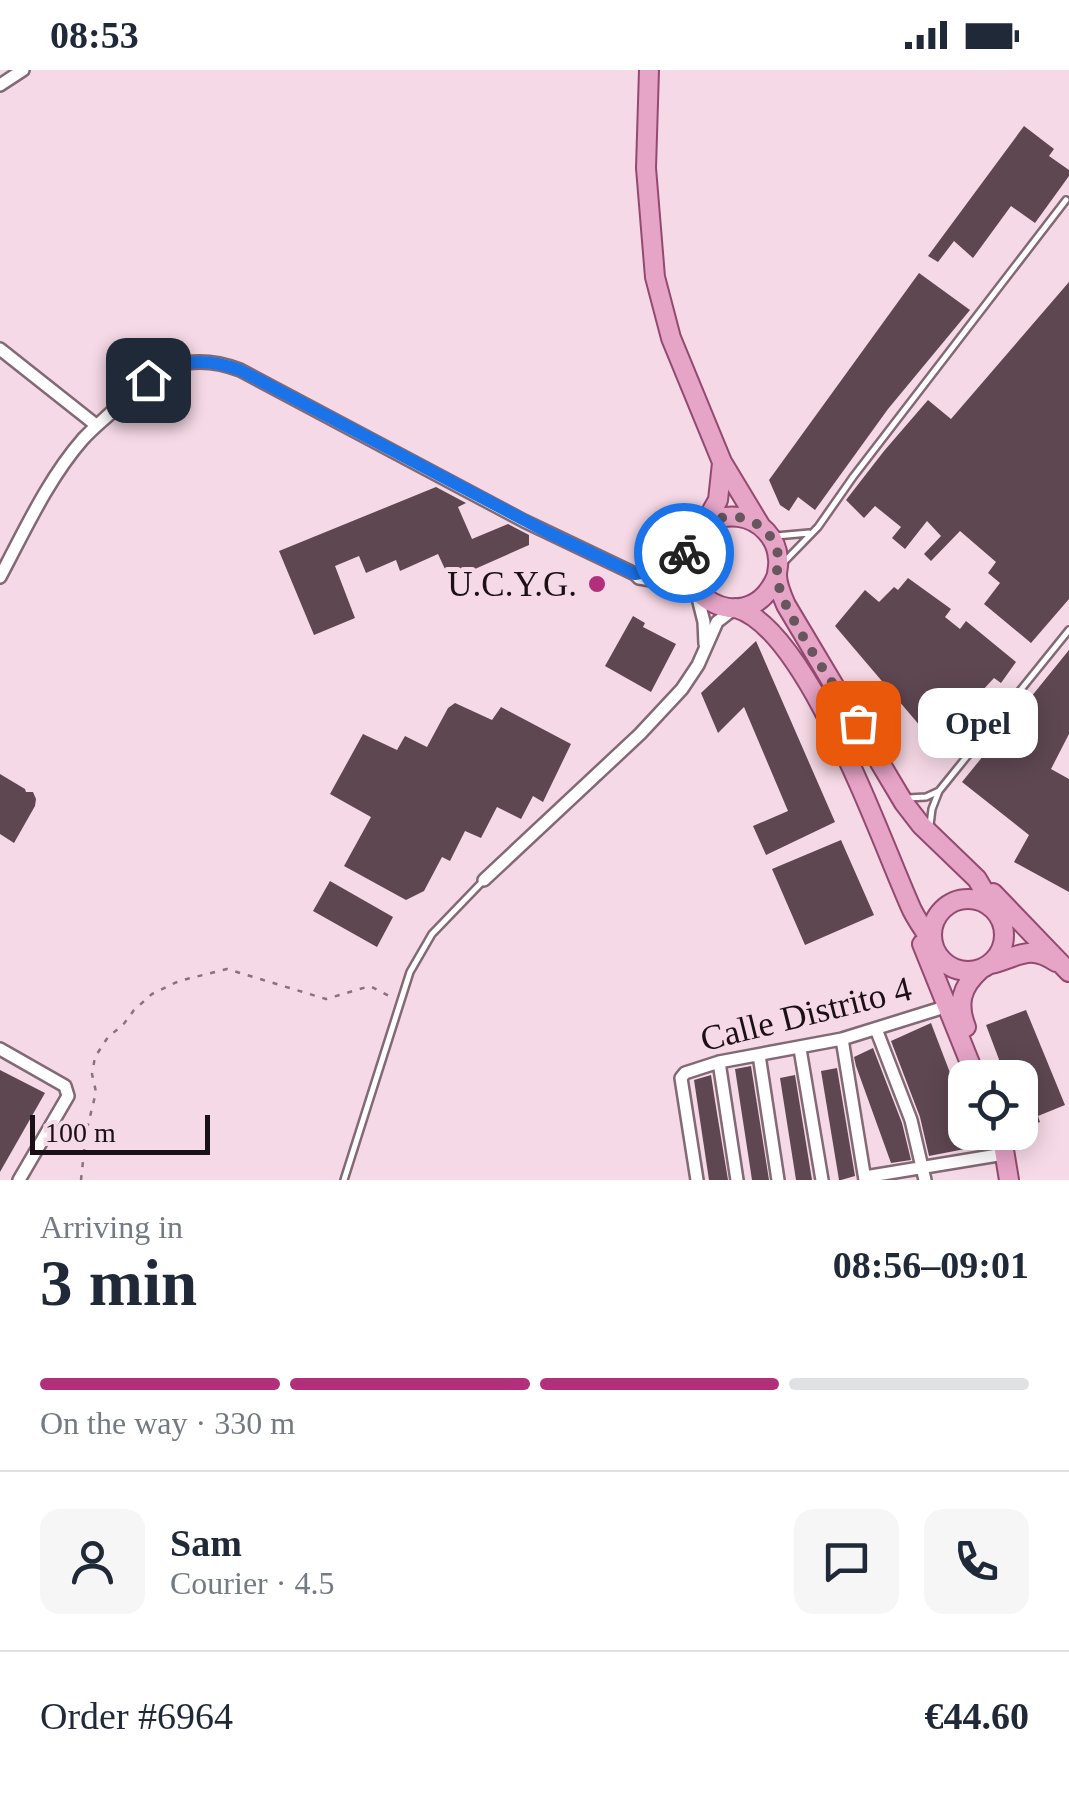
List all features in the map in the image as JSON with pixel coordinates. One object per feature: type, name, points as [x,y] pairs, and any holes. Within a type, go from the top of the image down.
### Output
[{"type":"main road","points":[[649,70],[646,168],[655,277],[671,338],[722,462],[776,548],[779,562],[768,592],[745,607],[714,605],[697,592],[686,568],[688,549],[718,500],[722,462]]},
{"type":"main road","points":[[701,528],[730,516],[765,530]]},
{"type":"main road","points":[[777,574],[794,620],[912,814],[1069,972]]},
{"type":"main road","points":[[735,608],[759,619],[773,633],[826,713],[914,915],[969,1060]]},
{"type":"main road","points":[[976,879],[1005,934],[1002,951],[969,980],[962,992],[960,1007],[978,1060]]},
{"type":"main road","points":[[948,1006],[934,922],[956,901],[977,900],[995,910]]},
{"type":"main road","points":[[914,915],[936,950],[957,970],[985,967],[1035,952],[1048,956],[1069,972]]},
{"type":"main road","points":[[1002,1150],[1009,1180]]},
{"type":"street","points":[[0,84],[23,70]]},
{"type":"street","points":[[0,349],[96,425]]},
{"type":"street","points":[[0,576],[57,472],[96,425],[148,380],[172,366],[203,361],[240,370],[639,578],[682,584],[697,592],[706,649]]},
{"type":"street","points":[[635,574],[668,568],[688,549]]},
{"type":"street","points":[[484,880],[682,690],[698,666],[717,622],[735,608]]},
{"type":"street","name":"Calle Distrito 4","points":[[696,1180],[681,1078],[685,1073],[719,1062],[842,1039],[948,1006]]},
{"type":"street","points":[[876,1030],[911,1120],[924,1174]]},
{"type":"street","points":[[842,1039],[865,1179],[924,1174],[978,1150]]},
{"type":"street","points":[[0,1049],[65,1086],[68,1092],[19,1180]]},
{"type":"street","points":[[800,1049],[822,1180]]},
{"type":"street","points":[[759,1055],[778,1180]]},
{"type":"street","points":[[719,1062],[736,1180]]},
{"type":"lane","points":[[777,574],[1066,200]]},
{"type":"lane","points":[[765,530],[812,532]]},
{"type":"lane","points":[[933,836],[931,815],[939,791],[1069,630]]},
{"type":"lane","points":[[899,796],[919,798],[939,791]]},
{"type":"lane","points":[[344,1180],[410,972],[442,922],[484,880]]},
{"type":"path","points":[[80,1180],[96,1092],[92,1074],[95,1057],[134,1010],[166,986],[227,969],[326,999],[370,986],[399,1002]]},
{"type":"building","points":[[1024,126],[1054,149],[1049,156],[1069,170],[1069,176],[1035,223],[1011,206],[973,258],[954,241],[938,262],[928,256]]},
{"type":"building","points":[[919,273],[970,310],[888,409],[815,510],[798,497],[789,511],[780,505],[769,480]]},
{"type":"building","points":[[1069,282],[1069,599],[1031,643],[984,604],[1000,583],[988,573],[996,562],[960,531],[931,561],[924,554],[941,536],[927,521],[905,549],[892,538],[901,527],[875,506],[864,518],[846,500],[928,400],[951,419]]},
{"type":"building","points":[[436,487],[466,503],[458,507],[472,539],[508,524],[529,535],[529,545],[450,580],[438,554],[400,571],[396,560],[366,573],[359,556],[335,566],[355,618],[314,635],[279,551]]},
{"type":"building","points":[[908,578],[951,609],[945,617],[960,629],[966,621],[1016,662],[1001,683],[994,678],[981,692],[988,698],[944,754],[835,626],[865,590],[879,602]]},
{"type":"building","points":[[633,616],[645,623],[643,627],[676,644],[651,692],[605,666]]},
{"type":"building","points":[[756,641],[835,822],[766,855],[753,826],[788,811],[744,707],[718,733],[701,693]]},
{"type":"building","points":[[1069,650],[1069,734],[1051,769],[1069,779],[1069,892],[1014,862],[1029,835],[962,782]]},
{"type":"building","points":[[455,703],[492,720],[501,707],[571,744],[543,802],[533,796],[521,819],[497,807],[481,838],[465,831],[450,861],[442,857],[424,891],[406,900],[344,866],[371,817],[330,794],[363,734],[397,750],[405,736],[427,747],[448,708]]},
{"type":"building","points":[[0,774],[26,792],[33,792],[36,799],[14,843],[0,834]]},
{"type":"building","points":[[841,840],[874,915],[805,945],[772,869]]},
{"type":"building","points":[[330,881],[393,917],[377,947],[313,911]]},
{"type":"building","points":[[1026,1010],[1065,1105],[1038,1116],[1038,1060],[999,1060],[986,1025]]},
{"type":"building","points":[[931,1023],[948,1068],[948,1150],[960,1150],[929,1156],[920,1117],[891,1041]]},
{"type":"building","points":[[873,1048],[902,1123],[911,1160],[891,1163],[856,1066],[854,1057]]},
{"type":"building","points":[[751,1066],[769,1180],[752,1180],[735,1069]]},
{"type":"building","points":[[837,1068],[855,1176],[841,1180],[821,1071]]},
{"type":"building","points":[[0,1070],[45,1093],[0,1172]]},
{"type":"building","points":[[711,1075],[728,1180],[709,1180],[694,1080]]},
{"type":"building","points":[[795,1075],[812,1180],[796,1180],[780,1078]]},
{"type":"way so far","points":[[684,553],[701,528],[720,518],[740,517],[766,530],[776,548],[777,575],[786,605],[858,723]]},
{"type":"place","name":"U.C.Y.G.","points":[[597,584]]},
{"type":"place","name":"Opel","points":[[858,723]]},
{"type":"route","points":[[148,380],[186,362],[221,363],[635,574],[668,568],[684,553]]}]
